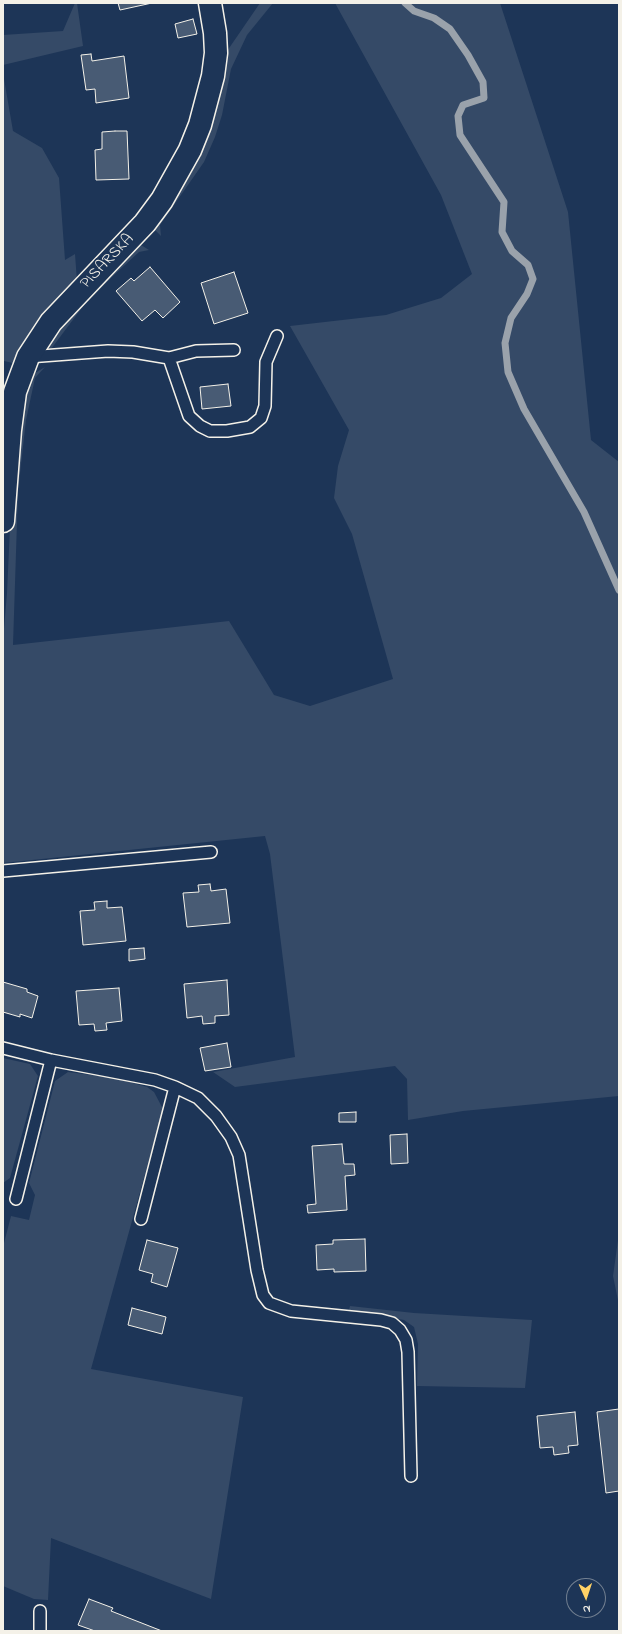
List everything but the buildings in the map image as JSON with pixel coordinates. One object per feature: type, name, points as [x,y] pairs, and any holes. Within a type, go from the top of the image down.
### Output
[{"type":"street","name":"PISARSKA","points":[[3,521],[10,430],[15,392],[28,358],[51,322],[145,223],[162,200],[190,150],[200,125],[213,76],[216,53],[215,33],[210,3]]},
{"type":"lane","points":[[169,358],[189,416],[200,426],[210,431],[239,430],[250,427],[261,418],[264,406],[266,362],[277,336]]},
{"type":"lane","points":[[28,358],[108,351],[133,352],[169,358],[196,352],[234,350]]},
{"type":"lane","points":[[3,871],[211,852]]},
{"type":"lane","points":[[3,1048],[51,1060],[155,1080],[175,1087],[198,1098],[216,1116],[231,1136],[238,1155],[257,1270],[263,1295],[269,1303],[291,1311],[380,1320],[392,1323],[400,1330],[406,1340],[408,1352],[410,1476]]},
{"type":"lane","points":[[16,1200],[51,1060]]},
{"type":"lane","points":[[141,1219],[175,1087]]},
{"type":"lane","points":[[40,1611],[40,1631]]},
{"type":"shaded area","points":[[75,3],[77,3],[83,46],[3,65],[3,35],[63,31]]},
{"type":"shaded area","points":[[260,3],[273,3],[247,35],[231,69],[222,115],[215,137],[204,162],[160,225],[161,236],[153,228],[223,57]]},
{"type":"shaded area","points":[[335,3],[500,3],[568,212],[591,440],[619,462],[619,1096],[463,1111],[408,1120],[407,1079],[395,1066],[235,1087],[213,1072],[295,1057],[270,854],[265,836],[3,863],[3,640],[17,430],[28,382],[35,373],[45,367],[35,378],[26,420],[18,491],[13,645],[229,621],[274,695],[310,706],[393,679],[352,534],[334,498],[338,466],[349,430],[290,326],[386,315],[441,298],[472,274],[441,195]]},
{"type":"shaded area","points":[[3,73],[13,131],[42,148],[59,178],[65,260],[75,254],[77,281],[17,364],[3,362]]},
{"type":"shaded area","points":[[141,245],[149,250],[139,252],[84,305],[51,349],[46,345],[58,326],[133,247]]},
{"type":"shaded area","points":[[3,1058],[30,1064],[38,1076],[10,1178],[3,1183]]},
{"type":"shaded area","points":[[68,1072],[115,1078],[147,1087],[154,1092],[163,1109],[91,1369],[243,1397],[211,1599],[51,1538],[48,1600],[34,1599],[3,1586],[3,1247],[11,1216],[29,1220],[35,1195],[29,1183],[55,1081]]},
{"type":"shaded area","points":[[619,1233],[619,1305],[613,1276]]},
{"type":"shaded area","points":[[350,1306],[414,1313],[532,1320],[525,1388],[417,1386],[418,1344],[414,1327],[404,1320],[349,1310]]},
{"type":"waterway","points":[[405,3],[414,11],[434,18],[450,29],[468,55],[483,82],[484,98],[463,105],[458,116],[460,135],[504,202],[502,232],[512,251],[528,265],[533,279],[527,294],[511,318],[505,343],[508,372],[524,409],[584,512],[619,590]]}]
